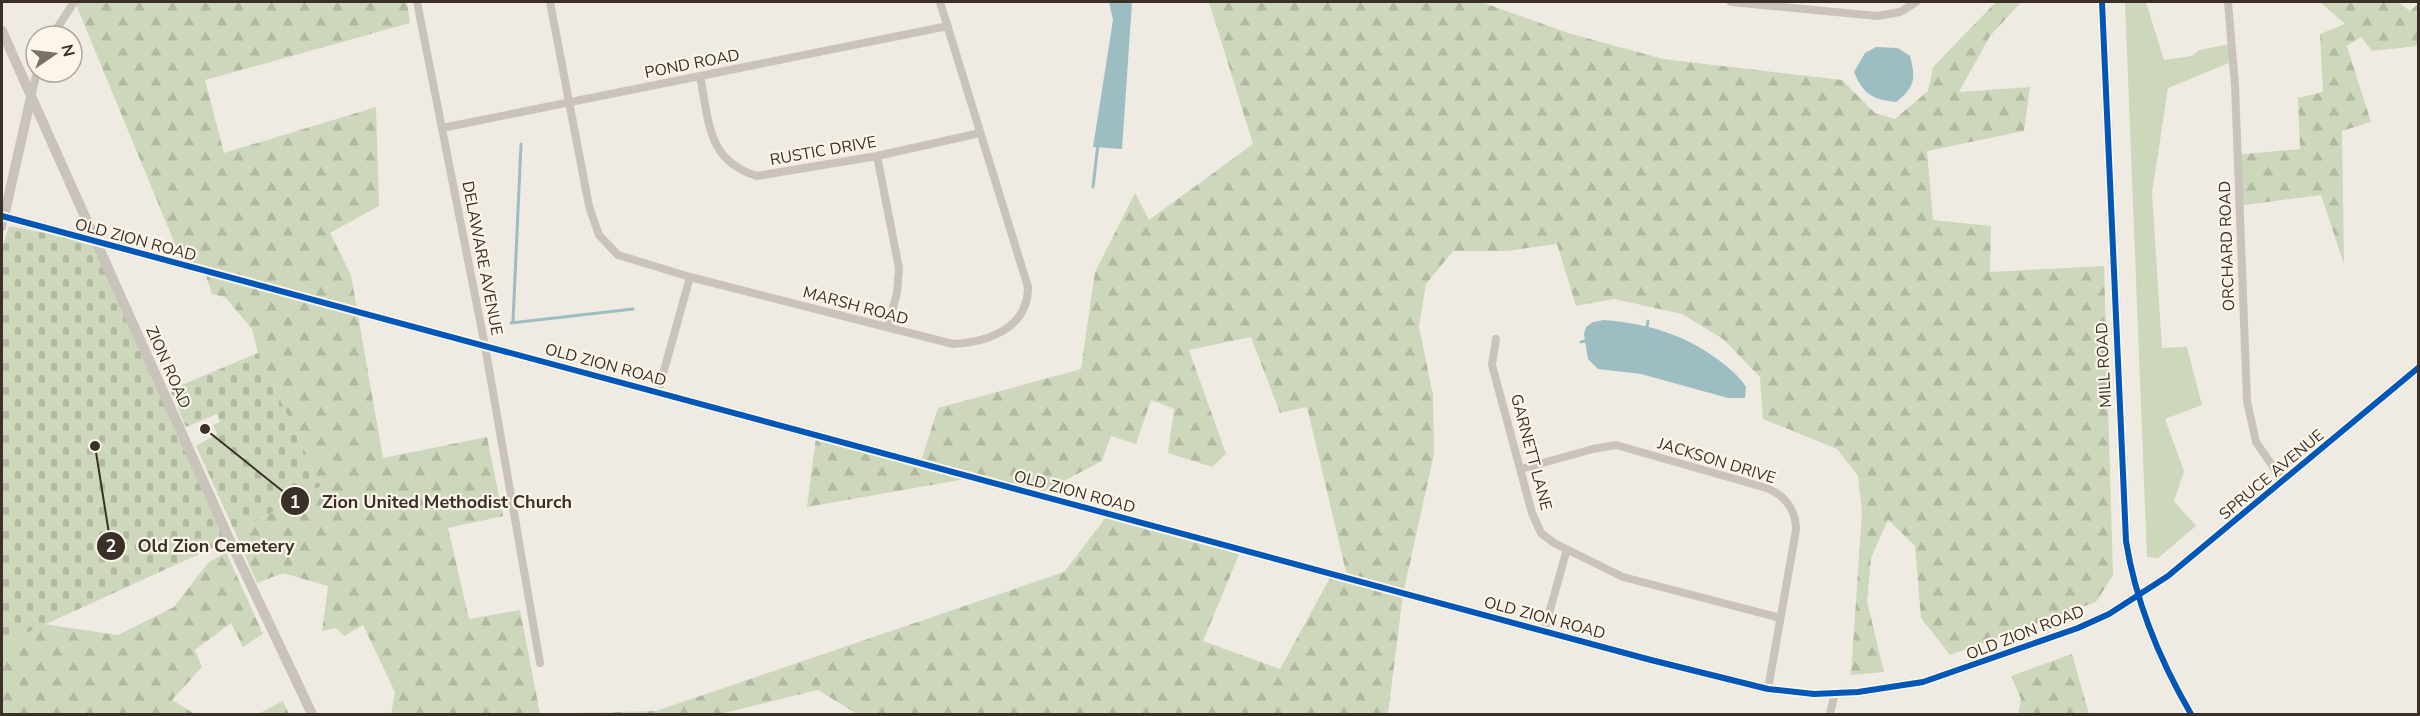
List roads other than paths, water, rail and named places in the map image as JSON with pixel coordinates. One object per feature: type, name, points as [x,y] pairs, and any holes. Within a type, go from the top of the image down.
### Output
[{"type":"street","points":[[60,24],[74,2]]},
{"type":"street","name":"DELAWARE AVENUE","points":[[417,2],[485,346],[540,663]]},
{"type":"street","name":"MARSH ROAD","points":[[550,2],[589,206],[599,235],[618,255],[690,277],[888,327],[934,341],[961,344],[1011,328],[1024,311],[1028,299],[1026,275],[940,2]]},
{"type":"street","points":[[1731,2],[1877,16],[1900,12],[1916,2]]},
{"type":"street","name":"MILL ROAD","points":[[2102,2],[2124,515],[2128,552],[2138,596],[2154,644],[2191,714]]},
{"type":"street","name":"ORCHARD ROAD","points":[[2228,2],[2234,74],[2247,401],[2256,442],[2283,481]]},
{"type":"street","name":"POND ROAD","points":[[442,128],[948,26]]},
{"type":"street","name":"ZION ROAD","points":[[2,31],[230,541],[312,714]]},
{"type":"street","name":"RUSTIC DRIVE","points":[[700,76],[712,136],[718,151],[740,171],[757,176],[780,174],[877,156],[980,133]]},
{"type":"street","points":[[2,220],[34,84]]},
{"type":"street","points":[[877,156],[899,268],[897,293],[888,327]]},
{"type":"street","name":"OLD ZION ROAD","points":[[2,220],[485,346],[1544,631],[1768,689],[1835,693],[1899,687],[1948,675],[2088,624],[2138,596]]},
{"type":"street","points":[[658,392],[690,277]]},
{"type":"street","name":"GARNETT LANE","points":[[1496,339],[1492,365],[1538,528],[1554,543],[1634,581],[1780,618]]},
{"type":"street","name":"SPRUCE AVENUE","points":[[2138,596],[2168,576],[2418,368]]},
{"type":"street","name":"JACKSON DRIVE","points":[[1521,468],[1616,445],[1776,492],[1791,508],[1796,526],[1768,689]]},
{"type":"street","points":[[1544,631],[1567,549]]},
{"type":"street","points":[[1830,714],[1835,693]]},
{"type":"water","points":[[1109,2],[1132,2],[1122,149],[1093,147],[1113,20]]},
{"type":"water","points":[[1876,47],[1898,48],[1910,56],[1913,70],[1912,82],[1907,92],[1896,102],[1881,100],[1865,91],[1854,72],[1865,53]]},
{"type":"water","points":[[1604,320],[1651,328],[1693,344],[1738,376],[1746,387],[1745,398],[1728,398],[1641,374],[1598,369],[1588,359],[1584,334],[1586,327],[1593,322]]},
{"type":"waterway","points":[[513,322],[521,144]]},
{"type":"waterway","points":[[1093,187],[1098,144]]},
{"type":"waterway","points":[[511,323],[633,309]]},
{"type":"waterway","points":[[1647,327],[1648,321]]},
{"type":"waterway","points":[[1581,342],[1585,341]]},
{"type":"place","name":"Zion United Methodist Church","points":[[205,429]]},
{"type":"place","name":"Old Zion Cemetery","points":[[95,446]]}]
